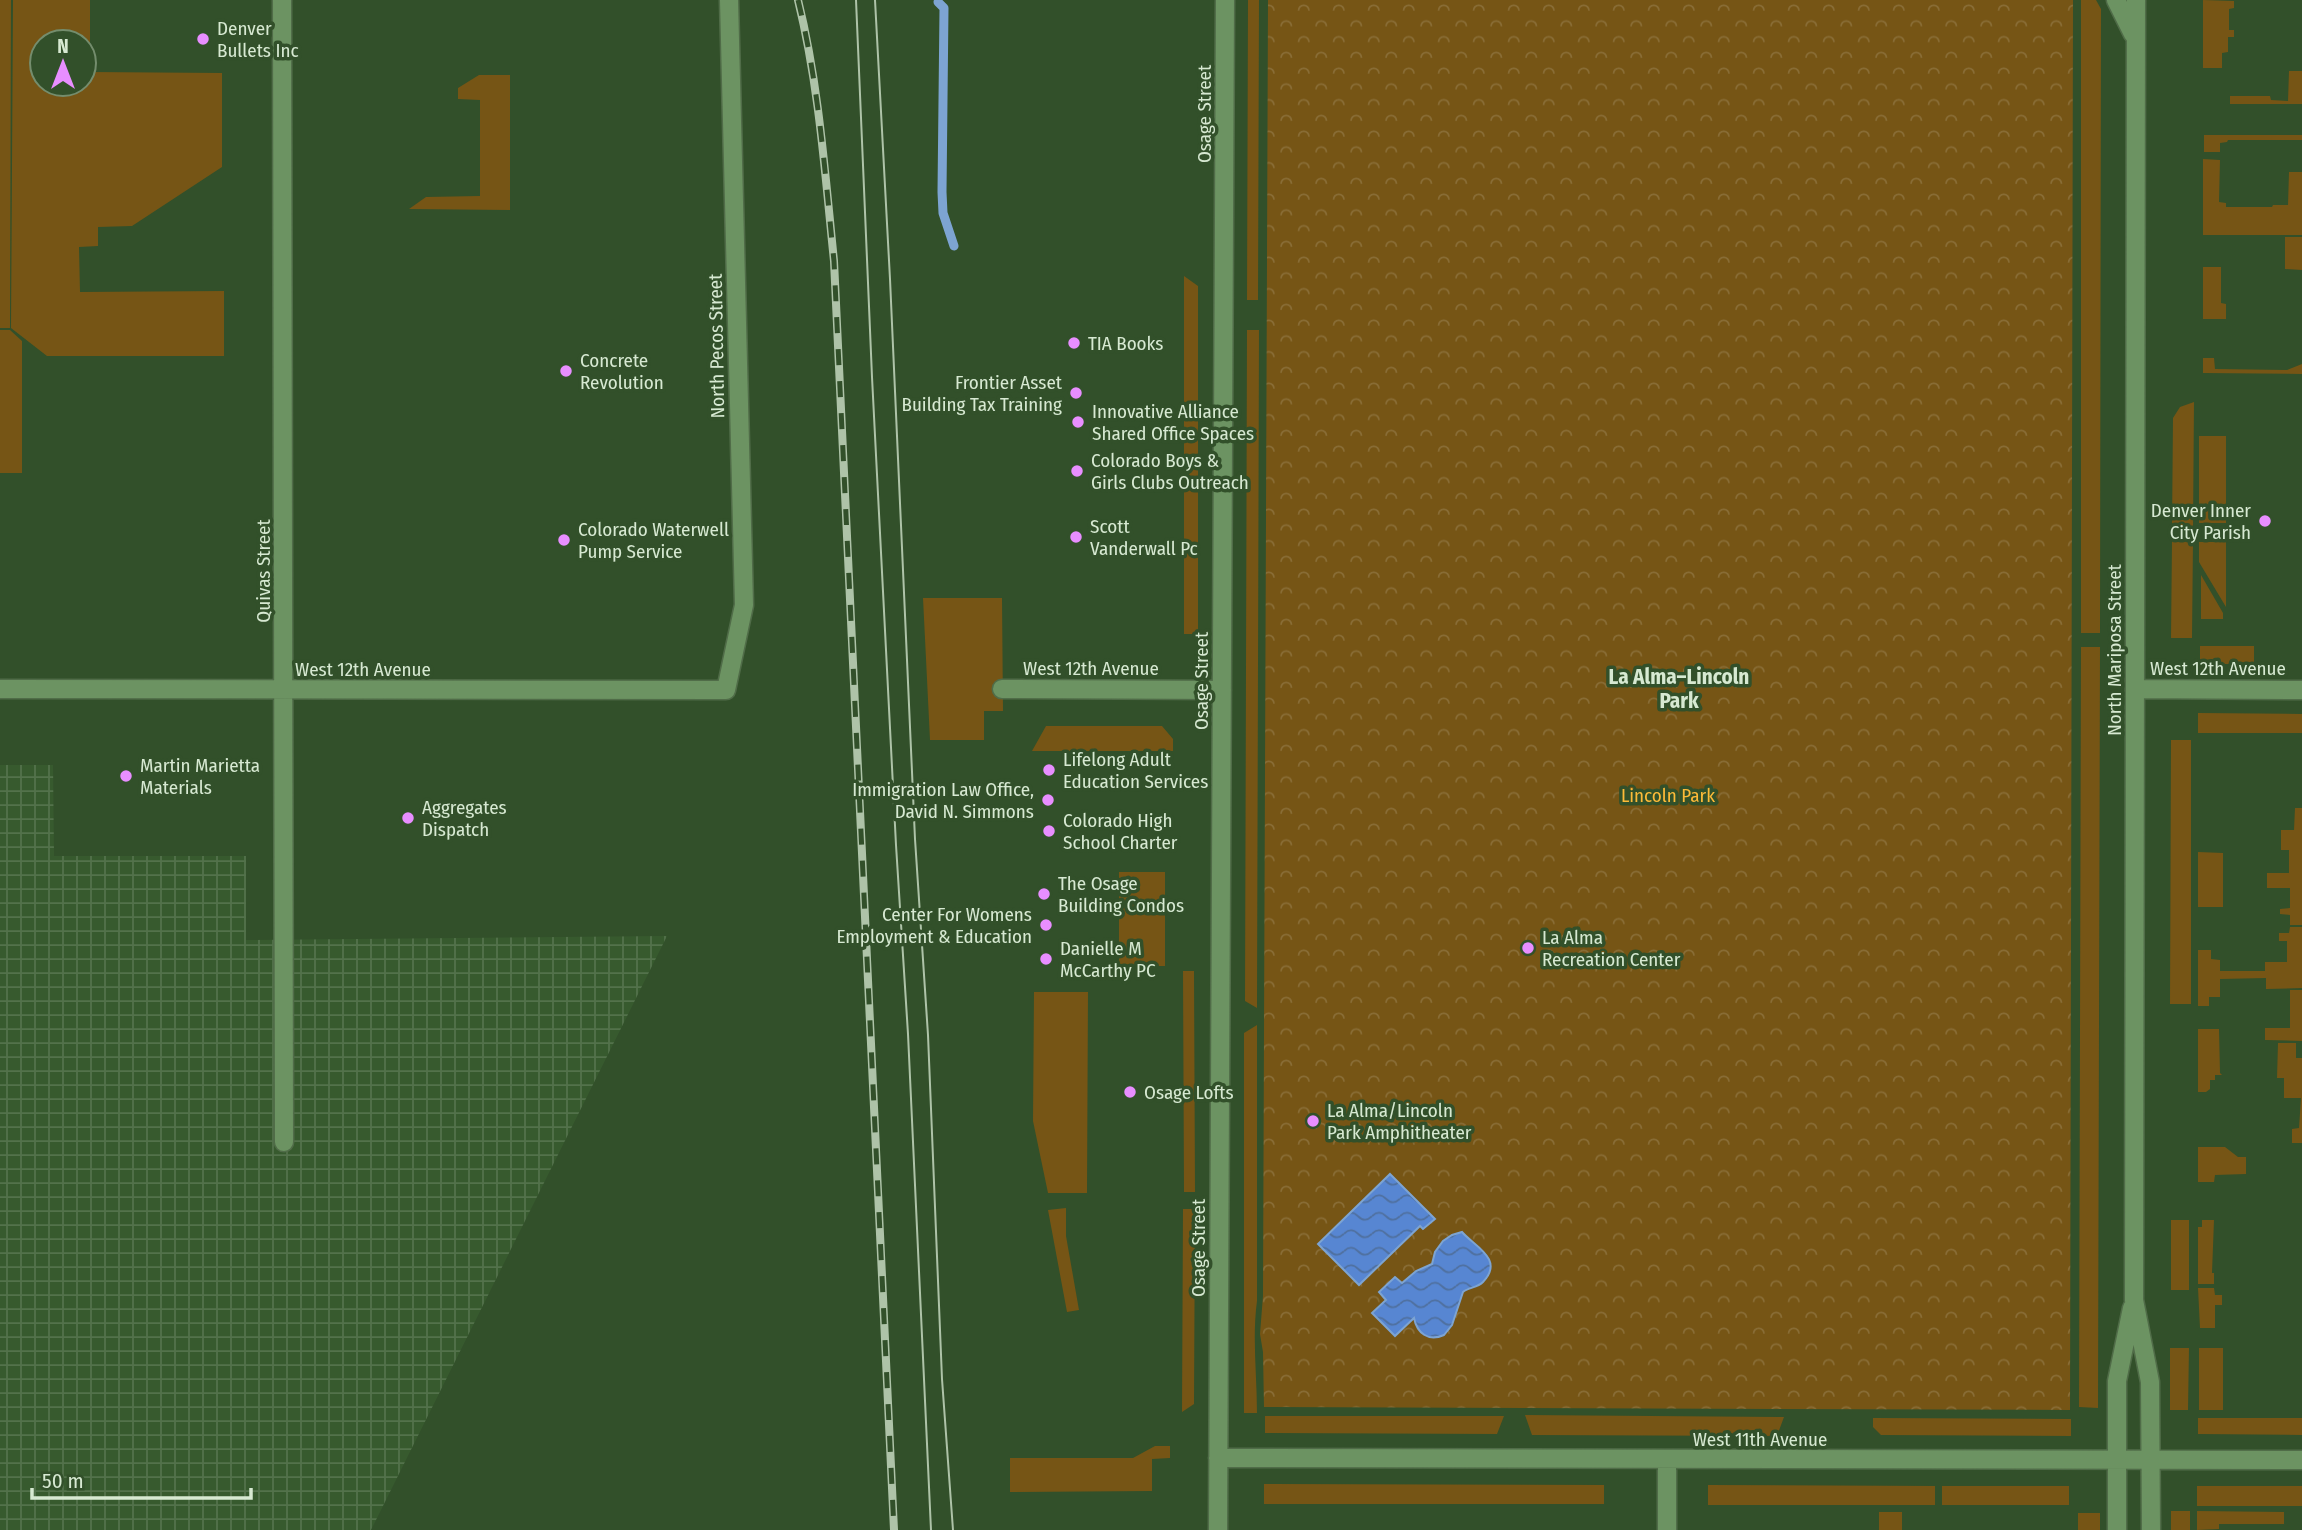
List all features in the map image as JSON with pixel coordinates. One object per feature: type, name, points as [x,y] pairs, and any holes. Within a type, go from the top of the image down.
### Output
[{"type":"street","name":"Quivas Street","points":[[282,0],[284,1142]]},
{"type":"street","name":"North Pecos Street","points":[[726,690],[744,605],[729,0]]},
{"type":"street","name":"Osage Street","points":[[1218,1530],[1225,0]]},
{"type":"street","points":[[2116,0],[2133,35],[2136,52]]},
{"type":"street","name":"North Mariposa Street","points":[[2136,0],[2134,1300],[2150,1382],[2151,1530]]},
{"type":"street","name":"West 12th Avenue","points":[[0,689],[726,690]]},
{"type":"street","name":"West 12th Avenue","points":[[1002,689],[1222,690]]},
{"type":"street","name":"West 12th Avenue","points":[[2135,689],[2302,690]]},
{"type":"street","name":"North Mariposa Street","points":[[2118,1530],[2117,1381],[2134,1300]]},
{"type":"street","name":"West 11th Avenue","points":[[1218,1458],[2302,1460]]},
{"type":"street","points":[[1667,1459],[1667,1530]]},
{"type":"shaded area","points":[[0,765],[53,765],[54,856],[246,856],[246,940],[667,936],[371,1530],[0,1530]]},
{"type":"green space","points":[[0,0],[11,0],[10,328],[0,328]]},
{"type":"green space","points":[[13,0],[90,0],[90,28],[28,28],[28,98],[98,98],[98,72],[222,73],[222,167],[132,226],[98,227],[98,246],[79,247],[80,292],[224,291],[224,356],[47,356],[11,328]]},
{"type":"green space","points":[[1248,0],[1259,0],[1258,300],[1247,300]]},
{"type":"green space","name":"Lincoln Park","points":[[1268,0],[2073,0],[2070,1410],[1264,1407],[1260,1334],[1263,1296]]},
{"type":"green space","points":[[2081,0],[2096,0],[2101,9],[2100,633],[2081,633]]},
{"type":"green space","points":[[2203,0],[2234,1],[2234,8],[2229,9],[2229,30],[2234,30],[2234,37],[2228,37],[2228,52],[2222,53],[2222,68],[2203,68]]},
{"type":"green space","points":[[2289,71],[2302,71],[2302,104],[2230,104],[2230,96],[2270,96],[2271,100],[2288,101]]},
{"type":"green space","points":[[479,75],[510,75],[510,210],[409,209],[426,197],[480,196],[480,100],[458,99],[458,88]]},
{"type":"green space","points":[[2204,135],[2302,135],[2302,140],[2228,140],[2220,143],[2220,152],[2204,152]]},
{"type":"green space","points":[[2203,159],[2220,160],[2219,202],[2226,203],[2226,207],[2288,205],[2289,172],[2302,172],[2302,235],[2203,235]]},
{"type":"green space","points":[[2285,237],[2302,237],[2302,270],[2285,269]]},
{"type":"green space","points":[[2203,267],[2221,267],[2221,303],[2226,304],[2226,319],[2203,319]]},
{"type":"green space","points":[[1184,276],[1198,286],[1198,634],[1184,634]]},
{"type":"green space","points":[[0,330],[10,330],[22,341],[22,473],[0,473]]},
{"type":"green space","points":[[1247,330],[1259,330],[1257,1008],[1245,1001]]},
{"type":"green space","points":[[2203,358],[2214,358],[2215,369],[2287,370],[2302,364],[2302,374],[2203,373]]},
{"type":"green space","points":[[2194,402],[2193,529],[2172,529],[2173,418],[2180,407]]},
{"type":"green space","points":[[2199,436],[2226,436],[2226,523],[2199,523]]},
{"type":"green space","points":[[2172,541],[2193,541],[2192,638],[2171,638]]},
{"type":"green space","points":[[2199,542],[2226,542],[2226,607],[2199,562]]},
{"type":"green space","points":[[2201,575],[2223,613],[2223,619],[2201,619]]},
{"type":"green space","points":[[923,598],[1002,598],[1003,711],[984,711],[984,740],[930,740]]},
{"type":"green space","points":[[2200,646],[2254,646],[2254,664],[2200,664]]},
{"type":"green space","points":[[2081,647],[2100,647],[2098,1408],[2079,1407]]},
{"type":"green space","points":[[2198,713],[2302,714],[2302,733],[2198,733]]},
{"type":"green space","points":[[1046,726],[1162,726],[1173,739],[1173,751],[1032,751]]},
{"type":"green space","points":[[2171,740],[2191,740],[2191,1004],[2170,1004]]},
{"type":"green space","points":[[2295,808],[2302,808],[2302,925],[2290,925],[2290,915],[2280,914],[2280,909],[2290,908],[2290,888],[2267,888],[2267,873],[2289,873],[2289,850],[2281,850],[2281,830],[2294,830]]},
{"type":"green space","points":[[2198,852],[2223,853],[2223,907],[2198,907]]},
{"type":"green space","points":[[1119,872],[1165,872],[1165,966],[1119,966]]},
{"type":"green space","points":[[2290,927],[2302,927],[2302,988],[2266,989],[2266,978],[2220,979],[2220,997],[2209,997],[2209,1006],[2198,1006],[2198,950],[2211,950],[2211,959],[2220,960],[2220,971],[2265,971],[2265,962],[2287,962],[2287,941],[2279,941],[2279,933],[2289,933]]},
{"type":"green space","points":[[1183,971],[1194,971],[1195,1192],[1184,1192]]},
{"type":"green space","points":[[2290,990],[2302,990],[2302,1041],[2265,1040],[2265,1028],[2290,1028]]},
{"type":"green space","points":[[1034,992],[1088,992],[1087,1193],[1048,1193],[1033,1121]]},
{"type":"green space","points":[[1257,1025],[1257,1413],[1244,1413],[1244,1033]]},
{"type":"green space","points":[[2198,1029],[2219,1029],[2222,1075],[2215,1075],[2215,1080],[2210,1080],[2210,1089],[2206,1092],[2198,1092]]},
{"type":"green space","points":[[2278,1043],[2296,1043],[2296,1058],[2302,1058],[2302,1143],[2292,1143],[2292,1129],[2299,1128],[2301,1098],[2284,1098],[2284,1078],[2277,1078]]},
{"type":"green space","points":[[2198,1147],[2225,1147],[2238,1157],[2246,1157],[2246,1174],[2215,1175],[2214,1182],[2198,1182]]},
{"type":"green space","points":[[1066,1208],[1066,1236],[1079,1310],[1067,1312],[1048,1210]]},
{"type":"green space","points":[[1183,1209],[1195,1209],[1194,1404],[1182,1412]]},
{"type":"green space","points":[[2171,1220],[2189,1220],[2189,1290],[2171,1290]]},
{"type":"green space","points":[[2202,1220],[2214,1220],[2214,1284],[2198,1284],[2198,1227],[2202,1227]]},
{"type":"green space","points":[[2198,1288],[2214,1288],[2215,1295],[2222,1295],[2222,1305],[2215,1305],[2215,1328],[2200,1328]]},
{"type":"green space","points":[[2170,1348],[2189,1348],[2188,1410],[2170,1410]]},
{"type":"green space","points":[[2199,1348],[2223,1348],[2223,1410],[2199,1410]]},
{"type":"green space","points":[[1525,1415],[1784,1417],[1777,1436],[1532,1435]]},
{"type":"green space","points":[[1265,1416],[1504,1416],[1497,1434],[1265,1433]]},
{"type":"green space","points":[[1873,1418],[2071,1419],[2071,1436],[1881,1435],[1873,1427]]},
{"type":"green space","points":[[2198,1418],[2302,1418],[2302,1435],[2198,1434]]},
{"type":"green space","points":[[1155,1446],[1170,1446],[1170,1458],[1152,1459],[1152,1491],[1010,1492],[1010,1458],[1133,1458]]},
{"type":"green space","points":[[1264,1484],[1604,1485],[1604,1504],[1264,1504]]},
{"type":"green space","points":[[1708,1485],[1935,1486],[1935,1505],[1708,1505]]},
{"type":"green space","points":[[1942,1486],[2069,1486],[2069,1505],[1942,1505]]},
{"type":"green space","points":[[2197,1486],[2302,1486],[2302,1506],[2197,1506]]},
{"type":"green space","points":[[2171,1511],[2190,1511],[2190,1530],[2171,1530]]},
{"type":"green space","points":[[2197,1511],[2284,1512],[2284,1524],[2219,1524],[2219,1529],[2197,1530]]},
{"type":"green space","points":[[1879,1512],[1902,1512],[1902,1530],[1879,1530]]},
{"type":"green space","points":[[2078,1513],[2100,1513],[2100,1530],[2078,1530]]},
{"type":"water","points":[[1390,1174],[1435,1219],[1423,1229],[1420,1226],[1359,1285],[1318,1244]]},
{"type":"water","points":[[1462,1232],[1489,1260],[1489,1274],[1481,1284],[1463,1292],[1452,1325],[1444,1335],[1424,1335],[1414,1318],[1395,1336],[1372,1313],[1386,1300],[1379,1292],[1395,1277],[1402,1283],[1416,1271],[1432,1264],[1435,1252],[1443,1241]]},
{"type":"waterway","points":[[938,2],[944,8],[943,213],[954,246]]},
{"type":"tram line","points":[[856,0],[872,377],[908,1034],[931,1530]]},
{"type":"tram line","points":[[875,0],[915,839],[928,1035],[942,1379],[953,1530]]},
{"type":"railway","points":[[798,0],[816,97],[834,261],[894,1530]]},
{"type":"place","name":"Denver Bullets Inc","points":[[203,39]]},
{"type":"place","name":"TIA Books","points":[[1074,343]]},
{"type":"place","name":"Concrete Revolution","points":[[566,371]]},
{"type":"place","name":"Frontier Asset Building Tax Training","points":[[1076,393]]},
{"type":"place","name":"Innovative Alliance Shared Office Spaces","points":[[1078,422]]},
{"type":"place","name":"Colorado Boys & Girls Clubs Outreach","points":[[1077,471]]},
{"type":"place","name":"Denver Inner City Parish","points":[[2265,521]]},
{"type":"place","name":"Scott Vanderwall Pc","points":[[1076,537]]},
{"type":"place","name":"Colorado Waterwell Pump Service","points":[[564,540]]},
{"type":"place","name":"Lifelong Adult Education Services","points":[[1049,770]]},
{"type":"place","name":"Martin Marietta Materials","points":[[126,776]]},
{"type":"place","name":"Immigration Law Office, David N. Simmons","points":[[1048,800]]},
{"type":"place","name":"Aggregates Dispatch","points":[[408,818]]},
{"type":"place","name":"Colorado High School Charter","points":[[1049,831]]},
{"type":"place","name":"The Osage Building Condos","points":[[1044,894]]},
{"type":"place","name":"Center For Womens Employment & Education","points":[[1046,925]]},
{"type":"place","name":"La Alma Recreation Center","points":[[1528,948]]},
{"type":"place","name":"Danielle M McCarthy PC","points":[[1046,959]]},
{"type":"place","name":"Osage Lofts","points":[[1130,1092]]},
{"type":"place","name":"La Alma/Lincoln Park Amphitheater","points":[[1313,1121]]},
{"type":"district","name":"La Alma–Lincoln Park","points":[[1679,689]]}]
